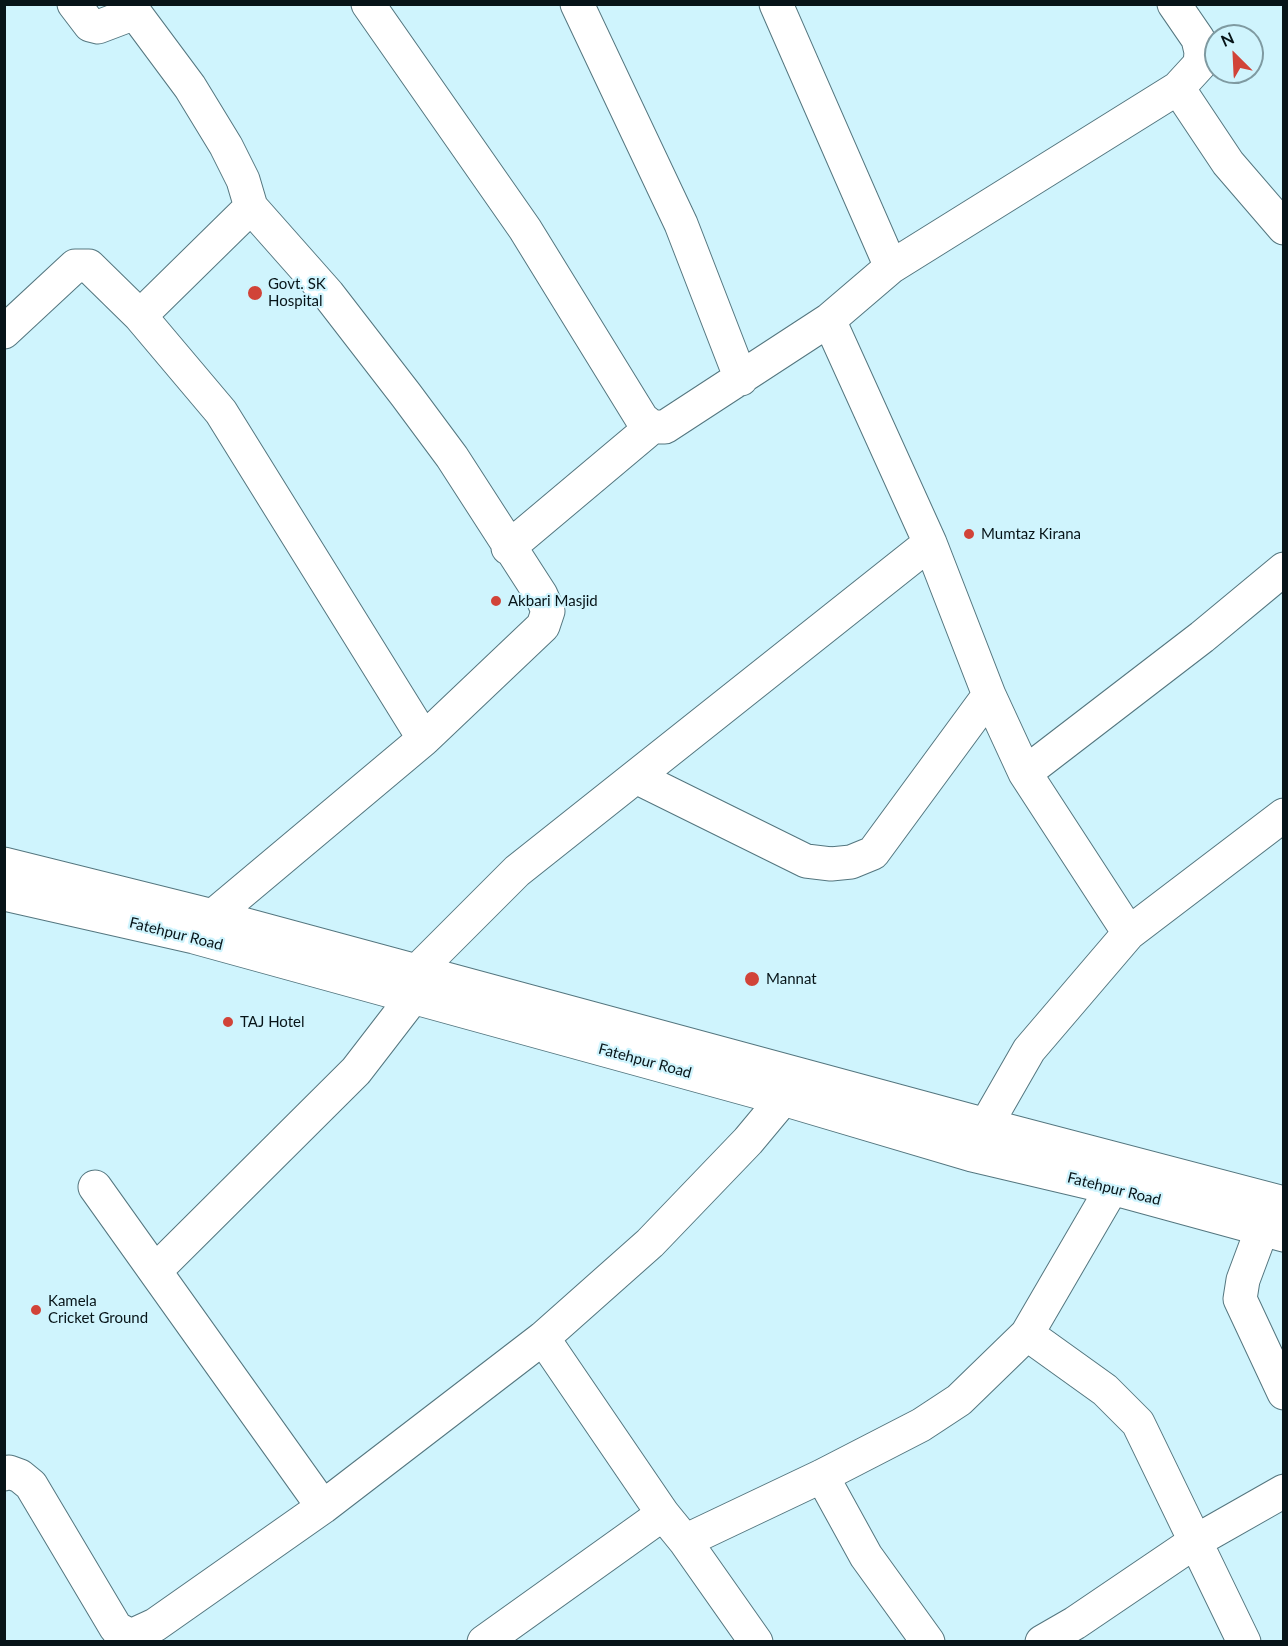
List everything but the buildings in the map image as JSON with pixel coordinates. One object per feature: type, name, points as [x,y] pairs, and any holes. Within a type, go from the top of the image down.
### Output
[{"type":"street","points":[[74,4],[90,25],[98,27],[140,9],[226,146],[243,180],[251,207],[328,294],[452,457],[508,548],[541,595],[548,611],[543,626],[424,739],[213,915]]},
{"type":"street","points":[[368,4],[525,229],[642,419],[652,427],[665,427],[741,380],[829,320],[891,267],[1178,88],[1200,64],[1201,52],[1197,39],[1174,4]]},
{"type":"street","points":[[577,4],[681,224],[741,380]]},
{"type":"street","points":[[776,4],[891,267]]},
{"type":"street","points":[[1178,88],[1228,164],[1284,228]]},
{"type":"street","points":[[140,316],[251,207]]},
{"type":"street","points":[[4,332],[75,266],[89,266],[140,316],[221,412],[424,739]]},
{"type":"street","points":[[829,320],[930,543],[989,695],[1025,773],[1129,933]]},
{"type":"street","points":[[508,548],[652,427]]},
{"type":"street","points":[[156,1270],[356,1071],[415,984],[517,871],[930,543]]},
{"type":"street","points":[[1025,773],[1202,637],[1284,569]]},
{"type":"street","points":[[636,777],[806,861],[831,864],[851,862],[873,853],[989,695]]},
{"type":"street","points":[[986,1125],[1029,1050],[1129,933],[1284,815]]},
{"type":"street","points":[[4,864],[213,915],[415,984],[895,1116],[986,1125],[1284,1203]]},
{"type":"street","name":"Fatehpur Road","points":[[4,894],[194,938],[415,984],[783,1099],[895,1116],[972,1155],[1112,1188],[1273,1232]]},
{"type":"street","points":[[4,1474],[9,1472],[20,1476],[31,1485],[116,1628],[131,1636],[155,1625],[322,1507],[543,1338],[650,1243],[748,1141],[783,1099]]},
{"type":"street","points":[[95,1187],[322,1507]]},
{"type":"street","points":[[685,1541],[822,1476],[921,1425],[959,1400],[1027,1334],[1112,1188]]},
{"type":"street","points":[[1273,1232],[1243,1280],[1240,1299],[1284,1393]]},
{"type":"street","points":[[1027,1334],[1105,1390],[1138,1423],[1244,1641]]},
{"type":"street","points":[[543,1338],[663,1515],[685,1541],[756,1641]]},
{"type":"street","points":[[822,1476],[866,1556],[928,1641]]},
{"type":"street","points":[[1042,1641],[1080,1632],[1196,1541],[1284,1491]]},
{"type":"street","points":[[484,1641],[663,1515]]},
{"type":"place","name":"Govt. SK Hospital","points":[[255,293]]},
{"type":"place","name":"Mumtaz Kirana","points":[[969,534]]},
{"type":"place","name":"Akbari Masjid","points":[[496,601]]},
{"type":"place","name":"Mannat","points":[[752,979]]},
{"type":"place","name":"TAJ Hotel","points":[[228,1022]]},
{"type":"place","name":"Kamela Cricket Ground","points":[[36,1310]]}]
